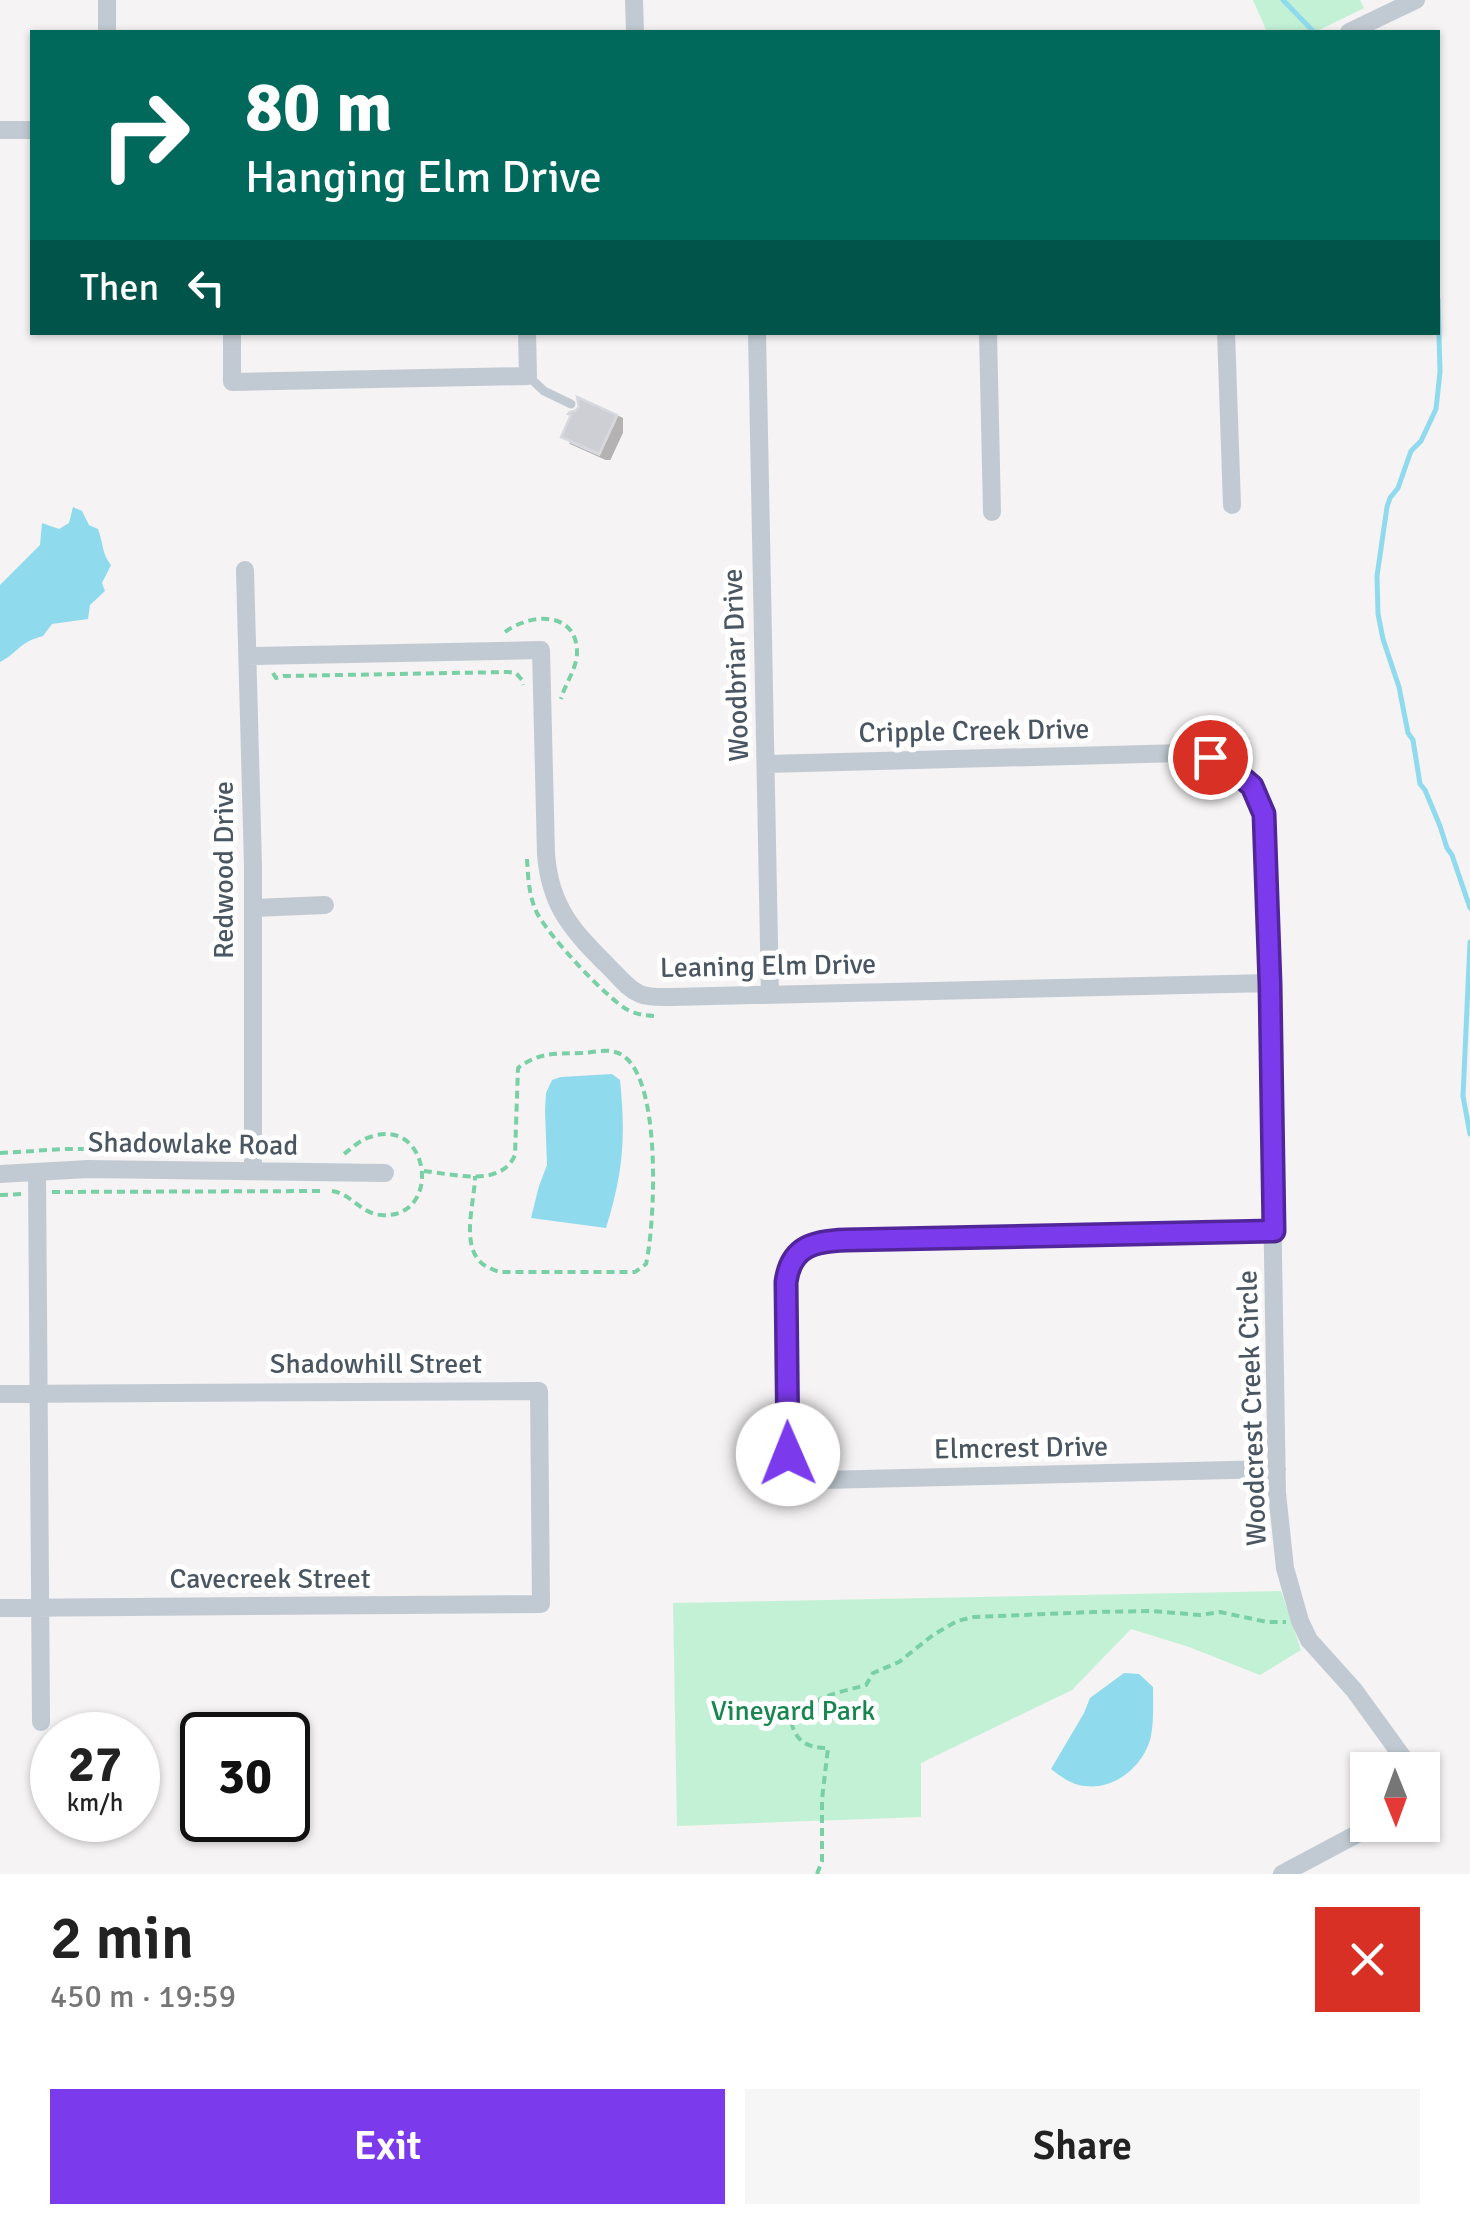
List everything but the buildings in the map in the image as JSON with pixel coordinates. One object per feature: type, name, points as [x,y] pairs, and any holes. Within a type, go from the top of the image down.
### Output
[{"type":"street","points":[[107,0],[107,30]]},
{"type":"street","points":[[634,0],[635,30]]},
{"type":"street","points":[[1354,30],[1416,0]]},
{"type":"street","points":[[0,130],[30,130]]},
{"type":"street","points":[[232,335],[232,382],[528,376],[527,335]]},
{"type":"street","name":"Woodbriar Drive","points":[[758,335],[770,995]]},
{"type":"street","points":[[988,335],[992,512]]},
{"type":"street","points":[[1226,335],[1232,505]]},
{"type":"street","name":"Redwood Drive","points":[[245,570],[253,908],[253,1171]]},
{"type":"street","name":"Leaning Elm Drive","points":[[248,656],[541,650],[550,887],[575,933],[638,993],[657,997],[1270,984]]},
{"type":"street","name":"Cripple Creek Drive","points":[[767,764],[1183,754]]},
{"type":"street","name":"Woodcrest Creek Circle","points":[[1183,754],[1223,762],[1252,786],[1264,814],[1277,1469],[1286,1568],[1300,1621],[1318,1652],[1354,1690],[1399,1752]]},
{"type":"street","points":[[253,908],[325,905]]},
{"type":"street","name":"Shadowlake Road","points":[[0,1174],[88,1170],[385,1173]]},
{"type":"street","points":[[37,1172],[41,1712]]},
{"type":"street","name":"Elmcrest Drive","points":[[1274,1231],[830,1240],[806,1247],[791,1264],[786,1282],[786,1443],[793,1466],[823,1480],[1277,1469]]},
{"type":"street","name":"Shadowhill Street","points":[[0,1394],[538,1391],[541,1604]]},
{"type":"street","name":"Cavecreek Street","points":[[0,1608],[541,1604]]},
{"type":"street","points":[[1282,1874],[1350,1838]]},
{"type":"lane","points":[[528,376],[544,391],[570,404]]},
{"type":"path","points":[[499,636],[536,618],[549,618],[563,625],[577,651],[560,701]]},
{"type":"path","points":[[276,678],[508,672],[516,673],[522,680],[524,692]]},
{"type":"path","name":"Leaning Elm Drive","points":[[527,848],[530,890],[548,931],[611,998],[629,1010],[661,1016]]},
{"type":"path","points":[[423,1171],[490,1176],[511,1165],[515,1155],[518,1068],[534,1056],[616,1052],[631,1062],[640,1077],[653,1154],[652,1240],[646,1264],[635,1272],[500,1272],[482,1264],[470,1235],[475,1176]]},
{"type":"path","points":[[817,1874],[822,1862],[822,1799],[828,1748],[803,1743],[795,1736],[792,1725],[812,1702],[866,1685],[873,1673],[899,1662],[957,1621],[1003,1616],[1220,1612],[1267,1622],[1300,1621]]},
{"type":"green space","points":[[1253,0],[1360,0],[1364,8],[1319,30],[1266,30]]},
{"type":"green space","name":"Vineyard Park","points":[[1281,1591],[1301,1650],[1260,1675],[1131,1629],[1072,1690],[921,1763],[921,1817],[677,1826],[673,1603]]},
{"type":"water","points":[[73,507],[98,529],[111,565],[102,583],[105,591],[90,605],[88,619],[52,624],[43,636],[0,662],[0,585],[40,545],[42,523],[59,529],[69,523]]},
{"type":"water","points":[[612,1074],[620,1080],[623,1138],[606,1228],[531,1218],[547,1165],[546,1093],[552,1080]]},
{"type":"water","points":[[1124,1673],[1139,1674],[1153,1687],[1153,1724],[1147,1747],[1134,1767],[1114,1781],[1091,1786],[1068,1780],[1051,1769],[1090,1698]]},
{"type":"waterway","points":[[1283,0],[1312,30]]},
{"type":"waterway","points":[[1439,335],[1436,409],[1421,441],[1411,451],[1387,507],[1377,576],[1378,614],[1413,740],[1420,784],[1452,855],[1470,908]]},
{"type":"waterway","points":[[1470,942],[1463,1096],[1470,1134]]},
{"type":"route","points":[[788,1454],[786,1282],[791,1264],[806,1247],[830,1240],[1274,1231],[1264,814],[1252,786],[1223,762],[1210,757]]}]
